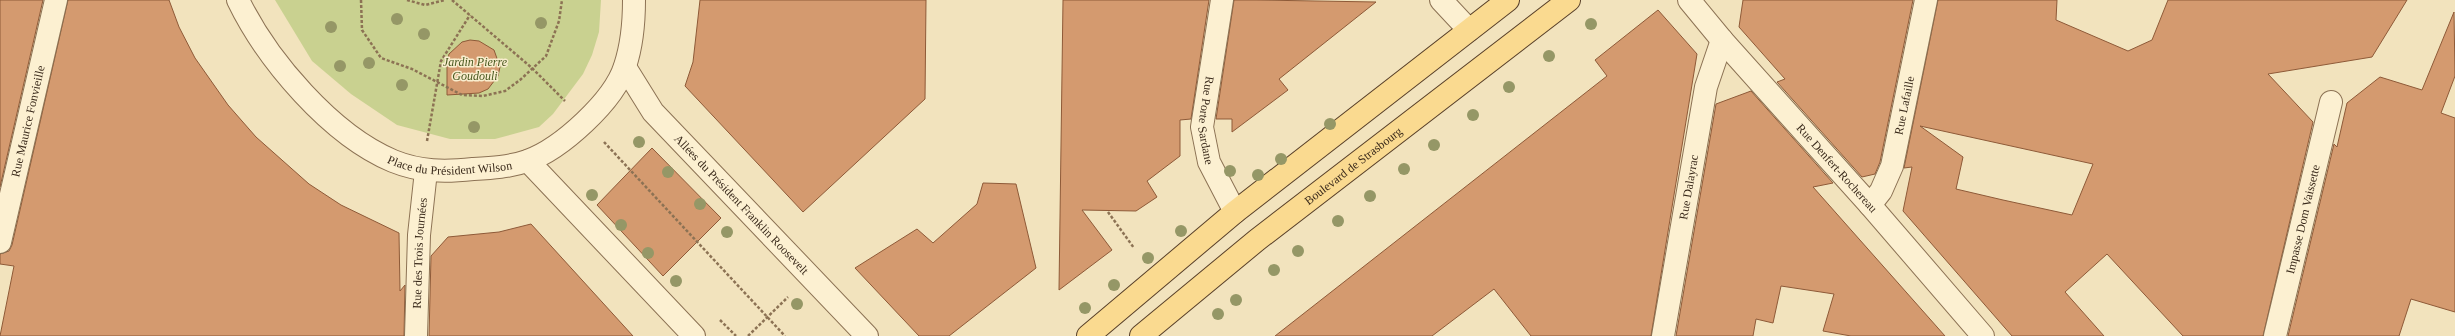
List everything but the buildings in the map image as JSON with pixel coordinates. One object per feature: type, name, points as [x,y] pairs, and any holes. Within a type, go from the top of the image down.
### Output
[{"type":"main road","points":[[1088,336],[1235,212],[1508,0]]},
{"type":"main road","name":"Boulevard de Strasbourg","points":[[1141,336],[1257,240],[1569,0]]},
{"type":"street","name":"Rue Maurice Fonvieille","points":[[0,242],[56,0]]},
{"type":"street","name":"Place du Président Wilson","points":[[238,0],[249,22],[269,53],[314,103],[371,148],[392,160],[426,171],[498,167],[528,161],[552,148],[569,136],[610,92],[625,67],[633,27],[634,0]]},
{"type":"street","name":"Rue Porte Sardane","points":[[1222,0],[1202,127],[1209,162],[1235,212]]},
{"type":"street","points":[[1441,0],[1469,30]]},
{"type":"street","name":"Rue Denfert-Rochereau","points":[[1690,0],[1722,40],[1870,205],[1983,336]]},
{"type":"street","name":"Rue Lafaille","points":[[1870,205],[1881,192],[1892,166],[1926,0]]},
{"type":"street","name":"Rue Dalayrac","points":[[1663,336],[1706,87],[1722,40]]},
{"type":"street","name":"Allées du Président Franklin Roosevelt","points":[[625,67],[653,112],[867,336]]},
{"type":"street","name":"Impasse Dom Vaissette","points":[[2275,336],[2331,102]]},
{"type":"street","points":[[528,161],[694,336]]},
{"type":"street","name":"Rue des Trois Journées","points":[[416,336],[419,235],[426,171]]},
{"type":"path","points":[[361,0],[362,30],[381,58],[412,69],[462,95],[483,96],[505,90],[520,80],[546,56],[553,43],[560,21],[562,0]]},
{"type":"path","points":[[407,0],[426,5],[445,0]]},
{"type":"path","points":[[452,0],[532,68],[584,121],[785,336]]},
{"type":"path","points":[[426,171],[428,134],[441,61],[470,15]]},
{"type":"path","points":[[1108,212],[1134,248]]},
{"type":"path","points":[[748,336],[788,297],[784,292]]},
{"type":"path","points":[[720,320],[736,336]]},
{"type":"green space","name":"Jardin Pierre Goudouli","points":[[275,0],[601,0],[599,32],[592,55],[583,74],[553,114],[539,127],[495,139],[450,139],[397,125],[351,94],[312,61]]}]
